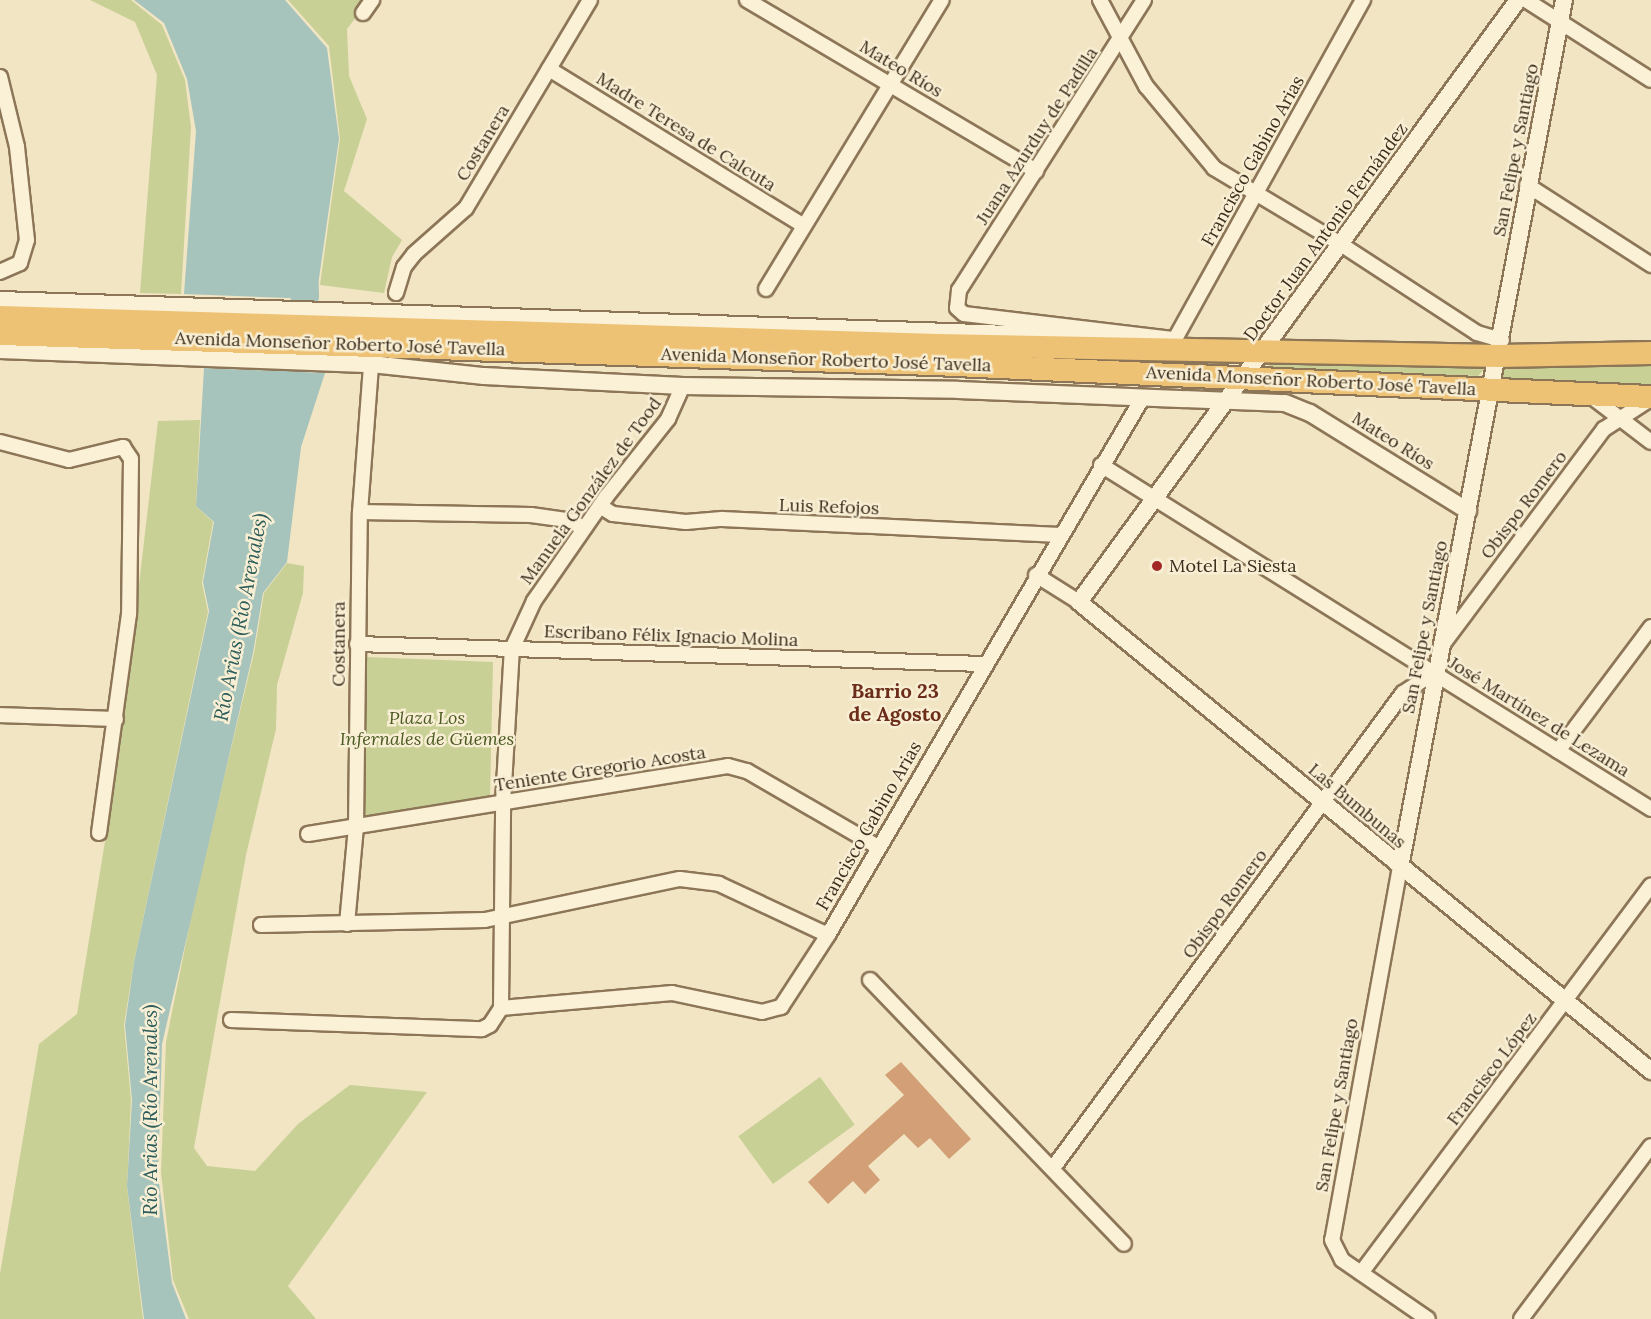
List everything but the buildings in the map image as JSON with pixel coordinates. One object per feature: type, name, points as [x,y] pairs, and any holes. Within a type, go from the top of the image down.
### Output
[{"type":"highway","name":"Avenida Monseñor Roberto José Tavella","points":[[0,317],[122,329],[366,337],[1585,392],[1651,398]]},
{"type":"highway","name":"Avenida Monseñor Roberto José Tavella","points":[[0,334],[122,329]]},
{"type":"highway","name":"Avenida Monseñor Roberto José Tavella","points":[[366,337],[696,340],[1263,351],[1500,348],[1651,353]]},
{"type":"street","points":[[363,13],[372,0]]},
{"type":"street","name":"Costanera","points":[[396,293],[404,267],[414,254],[466,208],[590,0]]},
{"type":"street","name":"Mateo Ríos","points":[[747,0],[1036,171]]},
{"type":"street","points":[[766,289],[942,0]]},
{"type":"street","points":[[1100,0],[1146,86],[1180,131],[1214,168],[1342,245],[1500,348]]},
{"type":"street","name":"Juana Azurduy de Padilla","points":[[1144,0],[959,290],[957,308],[974,318],[1175,339]]},
{"type":"street","name":"Francisco Gabino Arias","points":[[1175,339],[1363,0]]},
{"type":"street","name":"Doctor Juan Antonio Fernández","points":[[1079,602],[1342,245],[1518,0]]},
{"type":"street","points":[[1526,0],[1651,80]]},
{"type":"street","name":"San Felipe y Santiago","points":[[1361,1273],[1341,1260],[1332,1240],[1435,672],[1493,389],[1527,185],[1564,0]]},
{"type":"street","name":"Madre Teresa de Calcuta","points":[[549,69],[804,226]]},
{"type":"street","points":[[0,77],[17,147],[27,240],[20,263],[0,272]]},
{"type":"street","points":[[1527,185],[1651,265]]},
{"type":"street","points":[[0,300],[122,329],[366,337],[1175,339],[1263,351]]},
{"type":"street","points":[[0,350],[122,329]]},
{"type":"street","name":"Costanera","points":[[347,924],[356,827],[357,644],[366,337]]},
{"type":"street","name":"Mateo Ríos","points":[[366,337],[484,376],[683,386],[1143,397],[1225,403],[1285,403],[1298,407],[1468,511]]},
{"type":"street","name":"Manuela González de Tood","points":[[501,1008],[503,803],[512,650],[534,601],[600,506],[668,419],[683,386]]},
{"type":"street","points":[[1585,392],[1651,442]]},
{"type":"street","name":"Francisco Gabino Arias","points":[[501,1008],[683,993],[762,1012],[777,1009],[787,1001],[1143,397]]},
{"type":"street","name":"Obispo Romero","points":[[1440,648],[1595,439],[1617,418],[1651,398]]},
{"type":"street","points":[[0,442],[69,460],[81,460],[117,447],[128,452],[131,583],[116,719],[99,833]]},
{"type":"street","name":"José Martínez de Lezama","points":[[1101,465],[1651,809]]},
{"type":"street","name":"Luis Refojos","points":[[600,506],[622,516],[686,522],[722,519],[1060,535]]},
{"type":"street","points":[[360,512],[531,515],[568,520],[584,528]]},
{"type":"street","name":"Las Bumbunas","points":[[1036,575],[1079,602],[1651,1071]]},
{"type":"street","points":[[1558,751],[1651,627]]},
{"type":"street","name":"Escribano Félix Ignacio Molina","points":[[357,644],[984,664]]},
{"type":"street","name":"Obispo Romero","points":[[1053,1168],[1403,693],[1435,672]]},
{"type":"street","points":[[0,715],[116,719]]},
{"type":"street","name":"Teniente Gregorio Acosta","points":[[308,834],[728,766],[747,771],[878,847]]},
{"type":"street","points":[[261,925],[485,921],[656,881],[688,879],[719,884],[828,934]]},
{"type":"street","name":"Francisco López","points":[[1361,1273],[1651,885]]},
{"type":"street","points":[[870,980],[1124,1244]]},
{"type":"street","points":[[231,1020],[482,1029],[490,1025],[501,1008]]},
{"type":"street","points":[[1521,1319],[1651,1146]]},
{"type":"street","points":[[1361,1273],[1428,1319]]},
{"type":"green space","points":[[90,0],[131,0],[162,25],[185,80],[191,127],[181,294],[140,293],[157,75],[135,22]]},
{"type":"green space","points":[[288,0],[369,0],[347,29],[349,76],[367,119],[344,191],[402,240],[392,257],[384,293],[320,285],[340,139],[329,46]]},
{"type":"green space","points":[[1269,362],[1483,366],[1484,369],[1478,376],[1270,369]]},
{"type":"green space","points":[[1651,362],[1651,385],[1510,383],[1500,376],[1498,367]]},
{"type":"green space","points":[[200,420],[196,506],[213,522],[202,583],[208,612],[134,962],[124,1025],[131,1100],[127,1187],[143,1319],[0,1319],[0,1274],[39,1044],[77,1014],[120,749],[158,421]]},
{"type":"green space","points":[[287,563],[304,566],[303,593],[277,685],[276,729],[246,855],[194,1148],[207,1166],[255,1171],[298,1124],[350,1085],[427,1092],[288,1286],[316,1319],[189,1319],[173,1280],[161,1172],[166,1042],[195,898],[254,653],[264,593]]},
{"type":"green space","name":"Plaza Los Infernales de Güemes","points":[[366,657],[493,662],[490,797],[360,818]]},
{"type":"green space","points":[[820,1077],[855,1125],[773,1184],[738,1136]]},
{"type":"water","points":[[134,0],[285,0],[327,48],[339,139],[316,299],[184,294],[196,131],[187,79],[164,23]]},
{"type":"water","points":[[204,368],[325,373],[301,447],[287,562],[263,593],[253,653],[162,1044],[158,1175],[172,1283],[186,1319],[144,1319],[127,1186],[132,1100],[125,1025],[134,962],[209,611],[203,582],[214,522],[196,506]]},
{"type":"waterway","name":"Río Arias (Río Arenales)","points":[[278,409],[305,295],[304,261]]},
{"type":"place","name":"Motel La Siesta","points":[[1157,566]]},
{"type":"district","name":"Barrio 23 de Agosto","points":[[895,702]]}]
